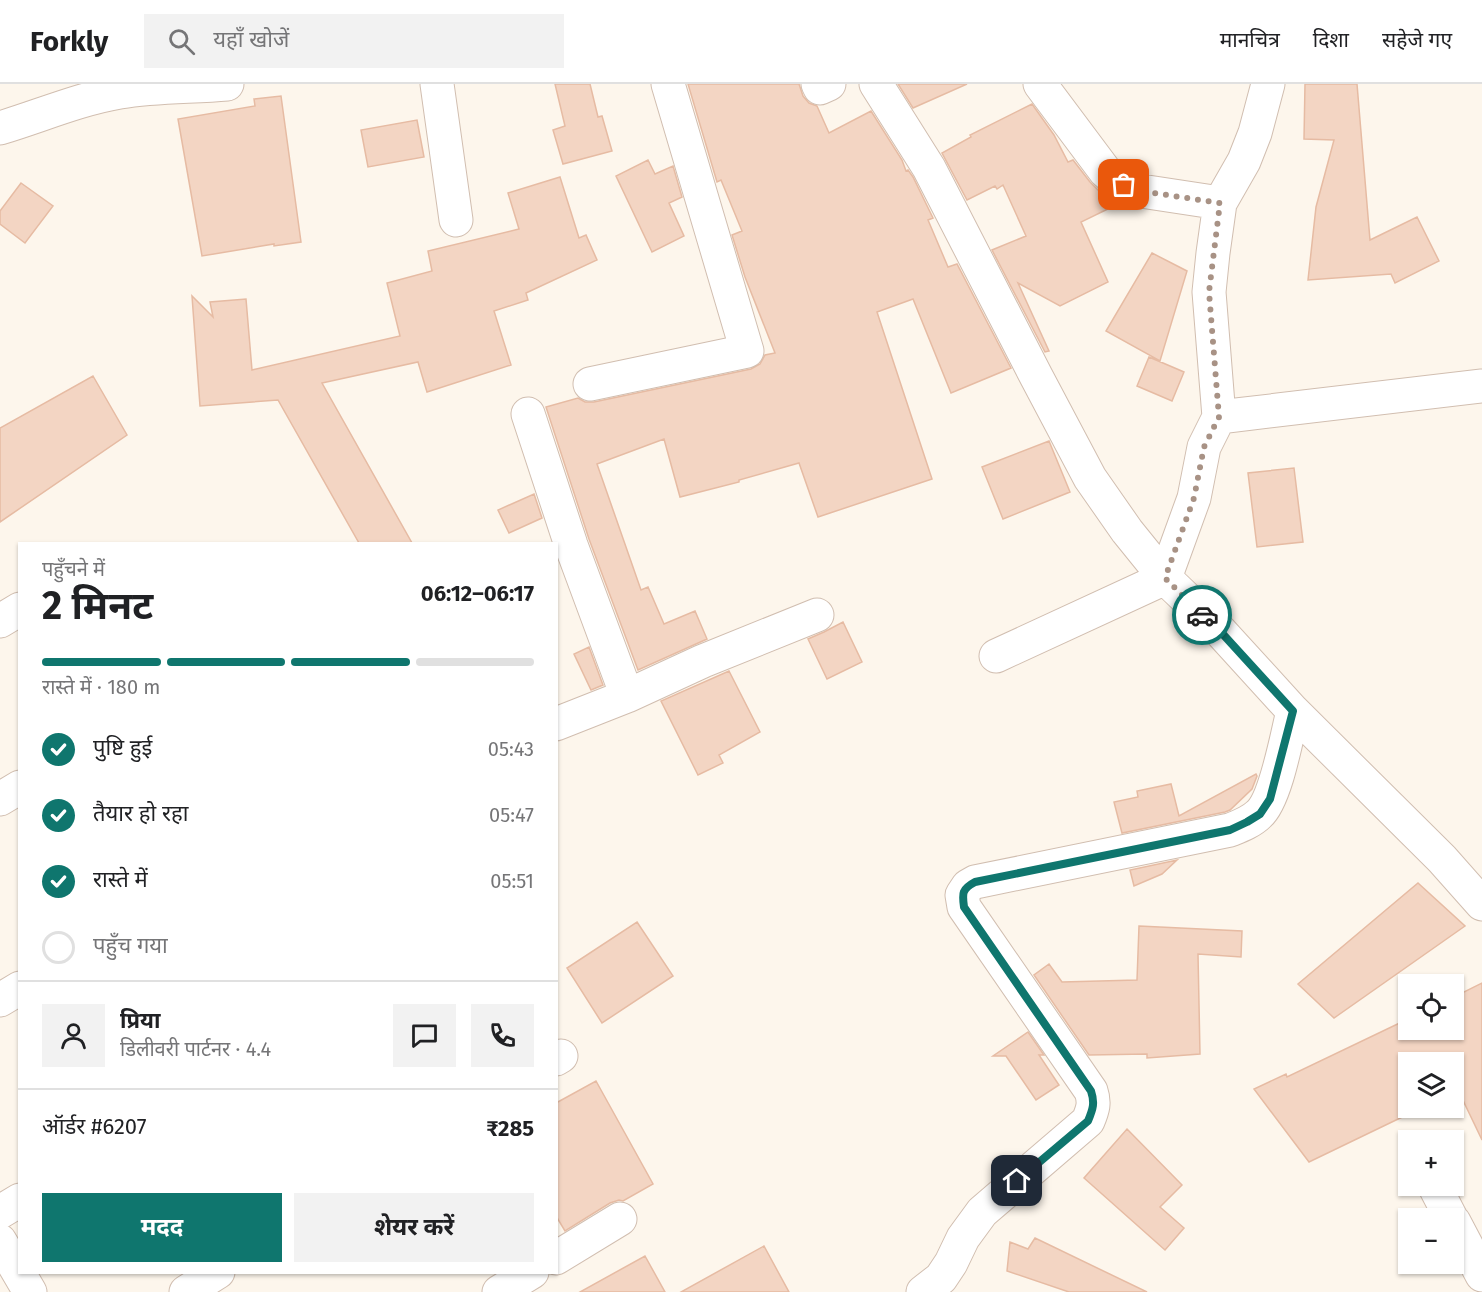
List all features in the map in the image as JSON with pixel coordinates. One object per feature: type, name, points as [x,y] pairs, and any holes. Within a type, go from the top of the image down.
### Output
[{"type":"street","points":[[0,128],[70,104],[121,92],[227,84]]},
{"type":"street","points":[[437,84],[456,220]]},
{"type":"street","points":[[590,384],[747,351],[668,84]]},
{"type":"street","points":[[818,84],[820,88],[829,84]]},
{"type":"street","points":[[876,84],[929,168],[1090,478],[1127,531],[1165,578],[1220,631],[1293,711],[1442,859],[1482,904]]},
{"type":"street","points":[[1040,84],[1105,171],[1115,180],[1141,191],[1220,203]]},
{"type":"street","points":[[996,656],[1165,578],[1194,498],[1204,447],[1219,417],[1209,292],[1220,203],[1244,161],[1256,133],[1268,84]]},
{"type":"street","points":[[1219,417],[1482,386]]},
{"type":"street","points":[[528,414],[571,545],[627,696]]},
{"type":"street","points":[[0,621],[18,610]]},
{"type":"street","points":[[558,723],[817,615]]},
{"type":"street","points":[[923,1292],[941,1278],[963,1238],[982,1212],[1088,1121],[1094,1101],[1091,1091],[964,907],[962,895],[968,886],[975,882],[1230,830],[1247,822],[1260,814],[1270,799],[1293,711]]},
{"type":"street","points":[[0,799],[18,788]]},
{"type":"street","points":[[0,1000],[18,989]]},
{"type":"street","points":[[0,1212],[18,1201]]},
{"type":"street","points":[[558,1257],[620,1219]]},
{"type":"street","points":[[0,1241],[18,1272]]},
{"type":"street","points":[[1464,1242],[1482,1275]]},
{"type":"street","points":[[19,1274],[30,1292]]},
{"type":"street","points":[[186,1292],[215,1274]]},
{"type":"street","points":[[499,1292],[529,1274]]},
{"type":"building","points":[[555,84],[590,84],[598,117],[602,116],[612,151],[563,164],[553,130],[565,126]]},
{"type":"building","points":[[688,84],[799,84],[803,96],[809,103],[817,106],[829,133],[871,111],[902,160],[906,171],[908,170],[913,177],[933,218],[928,220],[948,267],[957,264],[1011,368],[951,393],[913,299],[877,312],[932,479],[818,517],[799,463],[680,497],[664,439],[597,464],[641,590],[648,587],[664,624],[695,611],[707,639],[638,670],[589,539],[546,407],[578,398],[585,402],[594,402],[751,369],[760,364],[765,355],[775,353],[745,277],[732,235],[742,231],[721,180],[717,182]]},
{"type":"building","points":[[898,84],[967,84],[913,108]]},
{"type":"building","points":[[1305,84],[1357,84],[1370,240],[1417,217],[1439,261],[1395,283],[1391,274],[1308,280],[1316,207],[1334,140],[1304,139]]},
{"type":"building","points":[[281,96],[301,242],[274,246],[274,244],[202,256],[178,119],[255,106],[254,99]]},
{"type":"building","points":[[1032,104],[1054,135],[1068,162],[1073,160],[1112,207],[1081,222],[1108,282],[1060,306],[1018,283],[1049,351],[1045,352],[992,250],[1026,236],[1003,185],[997,189],[995,186],[967,200],[942,153],[971,137],[970,135]]},
{"type":"building","points":[[417,120],[424,157],[368,167],[361,130]]},
{"type":"building","points":[[648,160],[655,174],[673,166],[682,197],[669,203],[684,236],[652,252],[616,176]]},
{"type":"building","points":[[560,177],[579,238],[586,235],[597,260],[526,293],[528,300],[494,311],[511,365],[427,392],[418,362],[322,383],[411,542],[358,542],[278,400],[200,406],[192,296],[213,317],[210,302],[246,299],[252,370],[400,336],[387,283],[432,271],[428,251],[519,229],[508,193]]},
{"type":"building","points":[[21,183],[53,206],[25,243],[0,224],[0,211]]},
{"type":"building","points":[[1152,253],[1187,271],[1160,361],[1106,331]]},
{"type":"building","points":[[1149,357],[1184,372],[1172,401],[1137,386]]},
{"type":"building","points":[[93,376],[127,435],[0,522],[0,428]]},
{"type":"building","points":[[1049,441],[1070,492],[1003,519],[982,467]]},
{"type":"building","points":[[1294,468],[1303,542],[1257,547],[1248,473]]},
{"type":"building","points":[[534,494],[542,518],[509,533],[498,510]]},
{"type":"building","points":[[843,622],[862,662],[827,679],[808,639]]},
{"type":"building","points":[[589,647],[603,685],[591,690],[574,654]]},
{"type":"building","points":[[729,671],[760,732],[719,755],[723,763],[698,775],[661,701]]},
{"type":"building","points":[[1256,774],[1252,789],[1230,810],[1122,833],[1114,802],[1138,797],[1137,791],[1171,784],[1179,816]]},
{"type":"building","points":[[1177,860],[1162,874],[1134,886],[1130,870]]},
{"type":"building","points":[[1418,883],[1465,926],[1334,1018],[1298,984]]},
{"type":"building","points":[[637,922],[673,976],[602,1023],[567,968]]},
{"type":"building","points":[[1139,926],[1242,931],[1241,957],[1198,954],[1200,1054],[1147,1058],[1147,1054],[1089,1055],[1034,975],[1049,964],[1062,982],[1137,980]]},
{"type":"building","points":[[1482,983],[1482,1140],[1464,1102],[1464,1052],[1398,1052],[1398,1118],[1400,1118],[1309,1162],[1254,1089],[1286,1074],[1287,1077],[1398,1024],[1398,1040],[1464,1040],[1464,992]]},
{"type":"building","points":[[1028,1032],[1044,1055],[1039,1055],[1059,1085],[1036,1100],[1006,1056],[993,1056]]},
{"type":"building","points":[[596,1081],[653,1184],[623,1201],[610,1203],[565,1231],[558,1219],[558,1102]]},
{"type":"building","points":[[1127,1129],[1182,1185],[1160,1207],[1184,1228],[1165,1250],[1084,1178]]},
{"type":"building","points":[[1035,1238],[1147,1292],[1069,1292],[1007,1271],[1010,1242],[1028,1249]]},
{"type":"building","points":[[764,1246],[789,1292],[681,1292]]},
{"type":"building","points":[[645,1256],[665,1292],[580,1292]]},
{"type":"way so far","points":[[1124,185],[1141,191],[1220,203],[1209,292],[1219,417],[1204,447],[1194,498],[1165,578],[1202,615]]},
{"type":"route","points":[[1017,1181],[1088,1121],[1094,1101],[1091,1091],[964,907],[962,895],[968,886],[975,882],[1230,830],[1260,814],[1270,799],[1293,711],[1220,631],[1202,615]]}]
